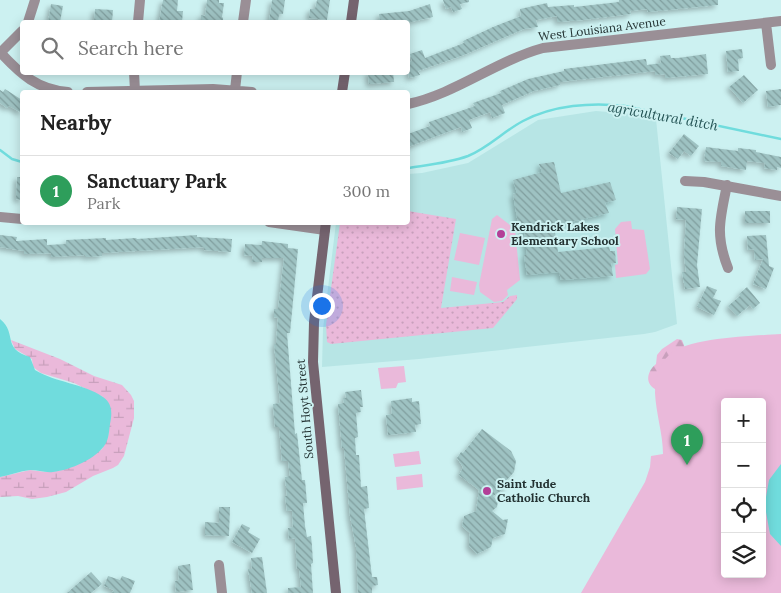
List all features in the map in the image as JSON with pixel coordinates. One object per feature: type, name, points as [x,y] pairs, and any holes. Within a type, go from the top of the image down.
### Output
[{"type":"street","points":[[29,20],[35,0]]},
{"type":"street","points":[[138,20],[140,0]]},
{"type":"street","points":[[243,20],[246,0]]},
{"type":"street","points":[[351,20],[354,0]]},
{"type":"street","name":"West Louisiana Avenue","points":[[410,103],[432,96],[517,57],[542,48],[781,21]]},
{"type":"street","points":[[766,23],[771,65]]},
{"type":"street","points":[[20,33],[0,53],[20,74]]},
{"type":"street","points":[[21,75],[32,82],[52,90]]},
{"type":"street","points":[[134,75],[135,90]]},
{"type":"street","points":[[235,90],[237,75]]},
{"type":"street","points":[[342,90],[345,75]]},
{"type":"street","points":[[685,182],[704,182],[781,196]]},
{"type":"street","points":[[727,186],[720,219],[719,236],[728,268]]},
{"type":"street","points":[[0,217],[20,219]]},
{"type":"street","points":[[311,225],[325,226]]},
{"type":"street","name":"South Hoyt Street","points":[[325,226],[314,322],[313,362],[336,593]]},
{"type":"street","points":[[219,565],[222,593]]},
{"type":"shaded area","name":"Kendrick Lakes Elementary School","points":[[596,111],[633,114],[656,119],[677,324],[644,334],[419,359],[322,367],[323,329],[336,225],[410,225],[410,174],[468,163],[538,120]]},
{"type":"green space","points":[[410,211],[456,219],[441,308],[503,302],[510,296],[517,295],[517,299],[493,328],[331,344],[327,342],[326,325],[340,225],[410,225]]},
{"type":"green space","points":[[497,215],[515,229],[520,280],[507,290],[508,295],[502,301],[494,302],[480,292],[479,285],[492,219]]},
{"type":"green space","points":[[631,221],[632,229],[644,230],[650,269],[646,274],[616,278],[615,265],[618,264],[615,229],[621,222]]},
{"type":"green space","points":[[460,233],[485,238],[479,265],[454,260]]},
{"type":"green space","points":[[452,277],[477,282],[474,295],[450,291]]},
{"type":"green space","points":[[781,334],[781,593],[581,593],[645,482],[651,456],[663,454],[655,393],[658,372],[663,363],[669,355],[691,344],[739,337]]},
{"type":"green space","points":[[677,339],[682,340],[685,348],[660,391],[649,383],[648,375],[656,364],[657,355],[662,349]]},
{"type":"green space","points":[[11,340],[60,359],[94,376],[122,385],[131,395],[134,401],[134,418],[124,456],[118,465],[93,476],[66,492],[32,499],[18,496],[0,497],[0,477],[30,470],[58,471],[78,464],[102,449],[108,437],[109,427],[103,397],[74,383],[41,373],[33,367],[32,359],[15,349]]},
{"type":"green space","points":[[404,366],[406,382],[398,383],[396,388],[381,389],[378,368]]},
{"type":"green space","points":[[419,451],[421,464],[395,467],[393,454]]},
{"type":"green space","points":[[422,474],[423,487],[397,490],[396,477]]},
{"type":"water","points":[[0,319],[8,330],[13,345],[21,353],[30,357],[35,370],[52,378],[95,392],[109,403],[111,417],[107,441],[102,449],[90,459],[60,471],[30,470],[0,477]]},
{"type":"water","points":[[781,464],[781,546],[770,534],[766,512],[769,480]]},
{"type":"building","points":[[163,0],[178,0],[177,11],[183,11],[182,20],[159,20]]},
{"type":"building","points":[[207,0],[219,0],[219,3],[224,3],[223,20],[201,20],[201,15],[205,16]]},
{"type":"building","points":[[272,0],[285,0],[283,14],[279,14],[278,20],[269,20]]},
{"type":"building","points":[[317,0],[330,0],[327,20],[309,18],[310,9],[315,9]]},
{"type":"building","points":[[443,0],[469,0],[469,2],[460,4],[462,9],[453,12],[451,7],[446,9]]},
{"type":"building","points":[[619,0],[718,0],[718,5],[648,12],[647,9],[630,11],[631,14],[583,20],[557,22],[557,16],[536,20],[538,27],[524,29],[464,55],[418,71],[420,75],[409,78],[410,62],[412,61],[410,54],[422,50],[425,58],[464,43],[463,41],[521,16],[520,9],[547,3],[548,7],[574,5],[574,7],[619,2]]},
{"type":"building","points":[[51,4],[63,6],[60,20],[48,20]]},
{"type":"building","points":[[430,4],[433,17],[411,22],[410,20],[380,20],[379,14],[409,11]]},
{"type":"building","points":[[95,9],[113,10],[112,20],[94,20]]},
{"type":"building","points":[[742,49],[743,58],[738,59],[739,71],[728,72],[726,51]]},
{"type":"building","points":[[706,54],[708,74],[665,78],[665,74],[655,75],[655,71],[560,82],[560,85],[534,91],[502,105],[505,113],[492,118],[490,112],[469,120],[472,128],[462,132],[461,127],[410,146],[410,133],[430,126],[429,122],[475,106],[473,103],[501,93],[500,91],[528,79],[564,71],[564,69],[646,59],[647,65],[661,63],[660,56],[670,55],[671,58]]},
{"type":"building","points":[[368,75],[393,75],[394,82],[369,84]]},
{"type":"building","points":[[744,75],[758,90],[743,103],[729,87]]},
{"type":"building","points":[[5,89],[20,99],[20,112],[9,106],[7,108],[0,103],[0,90],[3,92]]},
{"type":"building","points":[[781,89],[781,105],[768,107],[766,91]]},
{"type":"building","points":[[684,134],[699,146],[691,156],[684,151],[678,159],[669,153]]},
{"type":"building","points":[[706,147],[738,151],[738,148],[756,150],[756,152],[781,157],[781,168],[777,167],[777,170],[764,168],[765,163],[747,161],[746,170],[721,166],[721,162],[704,161]]},
{"type":"building","points":[[554,162],[561,193],[610,182],[616,200],[605,203],[609,213],[554,226],[558,252],[609,247],[610,251],[615,251],[616,263],[611,263],[613,276],[561,280],[559,272],[527,275],[524,255],[527,255],[523,224],[518,224],[513,194],[517,193],[513,180],[542,172],[539,164]]},
{"type":"building","points":[[17,177],[20,177],[20,200],[16,199]]},
{"type":"building","points":[[677,207],[702,209],[697,265],[700,287],[685,289],[682,272],[686,272],[684,256],[686,220],[676,219]]},
{"type":"building","points":[[745,211],[770,211],[770,223],[745,223]]},
{"type":"building","points":[[0,235],[17,237],[16,241],[47,239],[47,245],[66,244],[66,240],[137,239],[197,235],[197,237],[232,239],[231,252],[204,250],[204,247],[102,253],[102,256],[51,257],[51,253],[24,254],[24,251],[0,247]]},
{"type":"building","points":[[766,235],[769,266],[774,268],[766,289],[753,284],[763,259],[755,260],[754,249],[748,250],[747,236]]},
{"type":"building","points":[[262,241],[288,244],[288,248],[298,249],[290,333],[287,333],[295,434],[297,433],[302,480],[305,480],[307,503],[303,503],[305,526],[307,537],[311,536],[313,593],[288,593],[288,588],[301,587],[299,569],[297,569],[295,538],[289,539],[288,528],[293,527],[292,510],[287,511],[285,496],[287,496],[285,477],[290,476],[288,461],[282,461],[279,427],[275,427],[273,404],[280,403],[274,344],[276,344],[278,318],[274,317],[274,309],[278,309],[284,258],[262,258],[262,262],[252,262],[253,256],[244,255],[245,244],[262,245]]},
{"type":"building","points":[[707,286],[717,290],[713,298],[721,301],[714,315],[697,307]]},
{"type":"building","points":[[747,287],[760,303],[753,309],[750,305],[737,316],[728,306]]},
{"type":"building","points":[[361,390],[363,407],[360,407],[361,412],[356,413],[358,437],[355,438],[356,455],[359,455],[361,487],[367,486],[369,508],[364,509],[372,577],[377,577],[378,585],[372,586],[372,593],[358,593],[356,547],[350,516],[338,404],[344,403],[343,398],[346,398],[345,392]]},
{"type":"building","points":[[412,398],[412,402],[419,401],[421,424],[415,425],[416,432],[388,435],[386,415],[392,414],[391,401]]},
{"type":"building","name":"Saint Jude Catholic Church","points":[[482,429],[511,451],[516,461],[514,472],[505,482],[508,486],[493,496],[498,501],[497,507],[492,511],[503,520],[508,519],[505,534],[493,538],[491,547],[477,554],[469,546],[470,533],[462,526],[464,516],[476,511],[479,490],[459,475],[463,467],[457,458]]},
{"type":"building","points":[[219,507],[230,507],[229,536],[205,535],[205,522],[219,523]]},
{"type":"building","points":[[242,524],[250,528],[248,532],[260,539],[252,553],[232,542]]},
{"type":"building","points":[[262,557],[267,593],[252,593],[248,569],[252,569],[251,558]]},
{"type":"building","points":[[190,564],[193,590],[176,592],[175,581],[179,580],[178,566]]},
{"type":"building","points":[[91,572],[102,584],[91,593],[67,593]]},
{"type":"building","points":[[108,576],[120,580],[122,576],[135,581],[130,593],[112,593],[114,590],[104,586]]},
{"type":"waterway","name":"agricultural ditch","points":[[410,168],[446,162],[468,156],[482,149],[523,121],[547,111],[573,106],[599,104],[625,106],[781,139]]},
{"type":"waterway","name":"agricultural ditch","points":[[0,150],[12,159],[20,161]]},
{"type":"place","name":"Kendrick Lakes Elementary School","points":[[501,234]]},
{"type":"place","name":"Sanctuary Park","points":[[687,465]]},
{"type":"place","name":"Saint Jude Catholic Church","points":[[487,491]]}]
